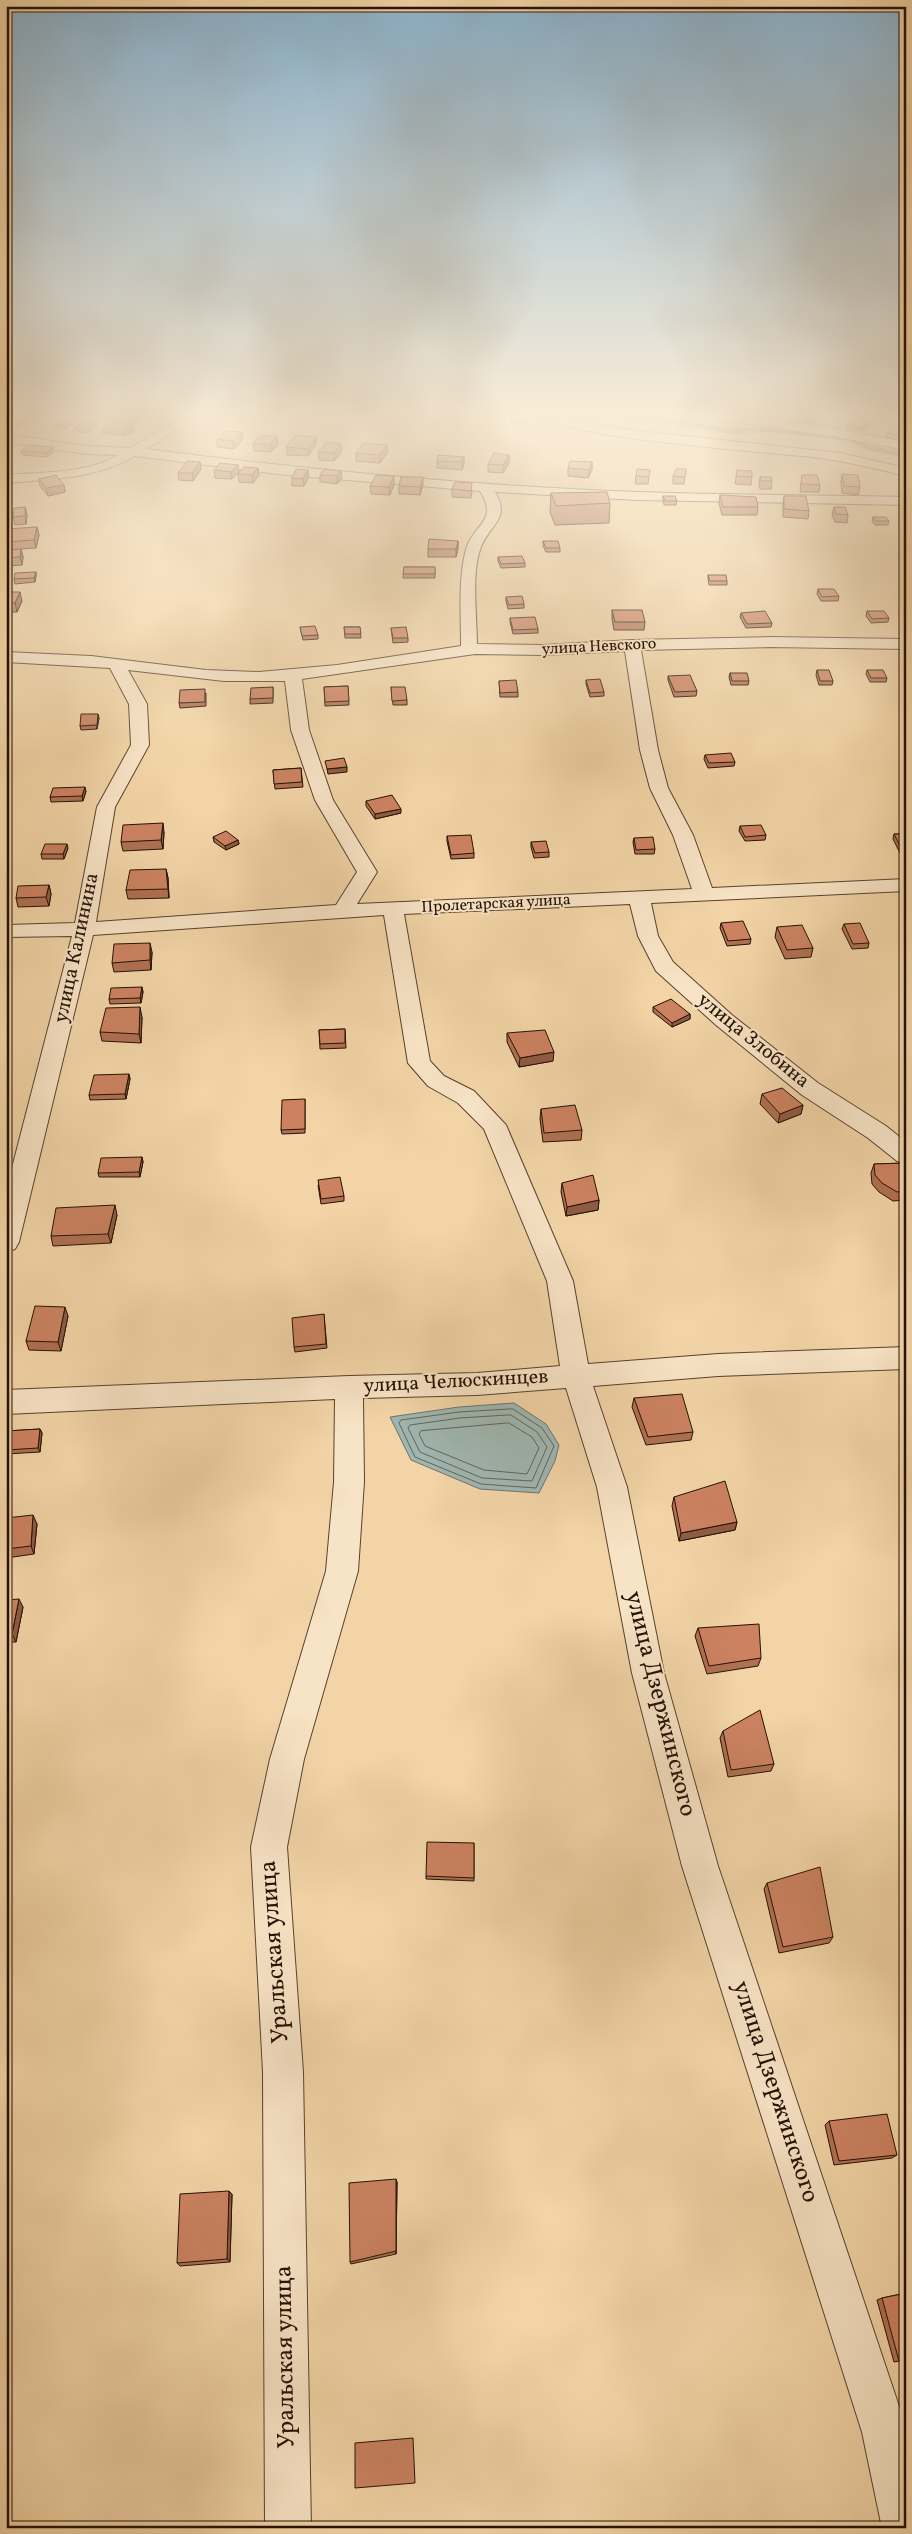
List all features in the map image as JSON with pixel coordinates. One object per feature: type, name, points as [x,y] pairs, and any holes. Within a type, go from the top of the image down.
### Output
[{"type":"street","points":[[469,649],[469,577],[474,547],[484,531]]},
{"type":"street","name":"улица Невского","points":[[6,657],[49,658],[116,664],[216,677],[293,675],[469,649],[516,652],[632,645],[818,641],[906,644]]},
{"type":"street","points":[[632,645],[649,750],[659,788],[683,835],[704,894]]},
{"type":"street","name":"улица Калинина","points":[[6,1242],[84,930],[106,807],[140,745],[138,704],[116,664]]},
{"type":"street","points":[[293,675],[300,730],[324,800],[368,872],[348,901],[345,910]]},
{"type":"street","name":"Пролетарская улица","points":[[6,931],[84,930],[345,910],[906,885]]},
{"type":"street","name":"улица Злобина","points":[[639,897],[648,936],[664,966],[724,1020],[810,1089],[877,1132],[906,1155]]},
{"type":"street","name":"улица Дзержинского","points":[[393,908],[419,1063],[436,1081],[466,1097],[494,1126],[560,1281],[576,1376],[612,1488],[648,1673],[700,1866],[885,2432],[905,2528]]},
{"type":"street","name":"улица Челюскинцев","points":[[6,1402],[349,1387],[477,1384],[718,1366],[906,1358]]},
{"type":"street","name":"Уральская улица","points":[[288,2528],[283,2072],[268,1847],[287,1759],[342,1571],[349,1482],[349,1387]]},
{"type":"water","points":[[514,1403],[546,1424],[559,1445],[555,1461],[539,1493],[480,1489],[411,1460],[390,1417],[459,1407]]},
{"type":"building","points":[[7,531],[36,531],[34,540],[6,542]]},
{"type":"building","points":[[429,539],[458,541],[456,549],[428,549]]},
{"type":"building","points":[[543,541],[558,541],[560,548],[546,548]]},
{"type":"building","points":[[21,549],[20,557],[6,558],[6,550]]},
{"type":"building","points":[[522,556],[525,563],[501,564],[498,557]]},
{"type":"building","points":[[404,567],[435,567],[435,574],[403,574]]},
{"type":"building","points":[[36,572],[34,578],[14,579],[15,573]]},
{"type":"building","points":[[708,575],[726,575],[727,581],[710,581]]},
{"type":"building","points":[[818,589],[834,589],[839,596],[822,597]]},
{"type":"building","points":[[6,592],[20,592],[15,603],[6,603]]},
{"type":"building","points":[[522,596],[524,604],[509,605],[506,597]]},
{"type":"building","points":[[612,610],[642,610],[645,622],[615,622]]},
{"type":"building","points":[[765,611],[772,623],[747,624],[741,613]]},
{"type":"building","points":[[867,611],[884,611],[889,618],[872,619]]},
{"type":"building","points":[[535,617],[538,629],[513,630],[510,618]]},
{"type":"building","points":[[315,626],[318,635],[302,636],[300,627]]},
{"type":"building","points":[[344,627],[360,627],[361,634],[345,634]]},
{"type":"building","points":[[406,627],[408,638],[393,638],[391,628]]},
{"type":"building","points":[[817,670],[829,670],[833,681],[820,681]]},
{"type":"building","points":[[867,670],[883,670],[887,678],[871,678]]},
{"type":"building","points":[[730,673],[747,673],[749,681],[732,681]]},
{"type":"building","points":[[690,675],[697,691],[675,692],[668,676]]},
{"type":"building","points":[[600,679],[604,692],[590,693],[586,680]]},
{"type":"building","points":[[516,680],[518,692],[500,693],[499,681]]},
{"type":"building","points":[[348,686],[349,701],[325,702],[324,687]]},
{"type":"building","points":[[273,687],[273,698],[250,699],[251,688]]},
{"type":"building","points":[[391,687],[405,687],[407,700],[392,701]]},
{"type":"building","points":[[205,689],[205,702],[179,703],[180,690]]},
{"type":"building","points":[[81,714],[98,714],[97,725],[80,726]]},
{"type":"building","points":[[731,753],[735,762],[709,763],[705,755]]},
{"type":"building","points":[[344,758],[347,767],[327,769],[325,761]]},
{"type":"building","points":[[301,768],[302,782],[274,784],[273,770]]},
{"type":"building","points":[[85,787],[82,796],[50,797],[53,788]]},
{"type":"building","points":[[392,795],[401,809],[375,814],[366,801]]},
{"type":"building","points":[[163,823],[161,840],[121,842],[123,825]]},
{"type":"building","points":[[761,825],[766,835],[745,837],[740,826]]},
{"type":"building","points":[[226,831],[238,840],[225,846],[213,837]]},
{"type":"building","points":[[894,834],[906,834],[906,848],[901,848]]},
{"type":"building","points":[[471,835],[474,853],[451,855],[447,836]]},
{"type":"building","points":[[653,837],[655,849],[636,850],[634,838]]},
{"type":"building","points":[[546,841],[549,852],[535,853],[531,842]]},
{"type":"building","points":[[45,844],[67,844],[63,854],[41,854]]},
{"type":"building","points":[[166,869],[168,889],[126,890],[130,870]]},
{"type":"building","points":[[49,885],[46,897],[16,898],[18,886]]},
{"type":"building","points":[[743,921],[751,939],[728,941],[721,923]]},
{"type":"building","points":[[860,923],[869,943],[853,944],[844,924]]},
{"type":"building","points":[[802,925],[813,948],[787,950],[777,927]]},
{"type":"building","points":[[150,943],[150,960],[112,963],[114,944]]},
{"type":"building","points":[[142,987],[140,998],[109,999],[111,988]]},
{"type":"building","points":[[671,999],[690,1014],[672,1023],[653,1007]]},
{"type":"building","points":[[140,1007],[139,1034],[100,1032],[106,1008]]},
{"type":"building","points":[[345,1029],[345,1043],[320,1044],[319,1030]]},
{"type":"building","points":[[545,1030],[554,1052],[520,1058],[507,1033]]},
{"type":"building","points":[[129,1074],[125,1094],[89,1095],[94,1075]]},
{"type":"building","points":[[782,1088],[803,1105],[780,1114],[762,1094]]},
{"type":"building","points":[[305,1099],[305,1129],[281,1130],[282,1100]]},
{"type":"building","points":[[575,1105],[582,1130],[544,1133],[541,1109]]},
{"type":"building","points":[[142,1157],[139,1172],[98,1173],[101,1158]]},
{"type":"building","points":[[906,1163],[906,1191],[897,1192],[882,1183],[875,1175],[874,1164]]},
{"type":"building","points":[[593,1175],[599,1200],[567,1207],[562,1183]]},
{"type":"building","points":[[340,1177],[344,1196],[321,1199],[318,1180]]},
{"type":"building","points":[[115,1205],[108,1234],[51,1236],[56,1208]]},
{"type":"building","points":[[35,1306],[65,1307],[58,1342],[26,1341]]},
{"type":"building","points":[[324,1314],[326,1344],[294,1347],[292,1318]]},
{"type":"building","points":[[682,1394],[693,1432],[648,1437],[634,1398]]},
{"type":"building","points":[[40,1429],[38,1448],[6,1450],[6,1431]]},
{"type":"building","points":[[725,1481],[737,1522],[681,1533],[674,1497]]},
{"type":"building","points":[[33,1515],[31,1546],[6,1549],[6,1518]]},
{"type":"building","points":[[19,1599],[12,1634],[6,1634],[6,1600]]},
{"type":"building","points":[[759,1624],[761,1658],[709,1666],[698,1628]]},
{"type":"building","points":[[760,1710],[774,1764],[731,1770],[723,1731]]},
{"type":"building","points":[[427,1842],[474,1843],[474,1878],[426,1876]]},
{"type":"building","points":[[820,1867],[833,1937],[783,1947],[767,1883]]},
{"type":"building","points":[[887,2114],[897,2155],[839,2161],[829,2121]]},
{"type":"building","points":[[396,2179],[396,2251],[350,2262],[349,2183]]},
{"type":"building","points":[[229,2191],[227,2259],[177,2263],[180,2194]]},
{"type":"building","points":[[906,2293],[906,2359],[899,2361],[882,2298]]},
{"type":"building","points":[[413,2438],[415,2483],[355,2488],[355,2443]]}]
